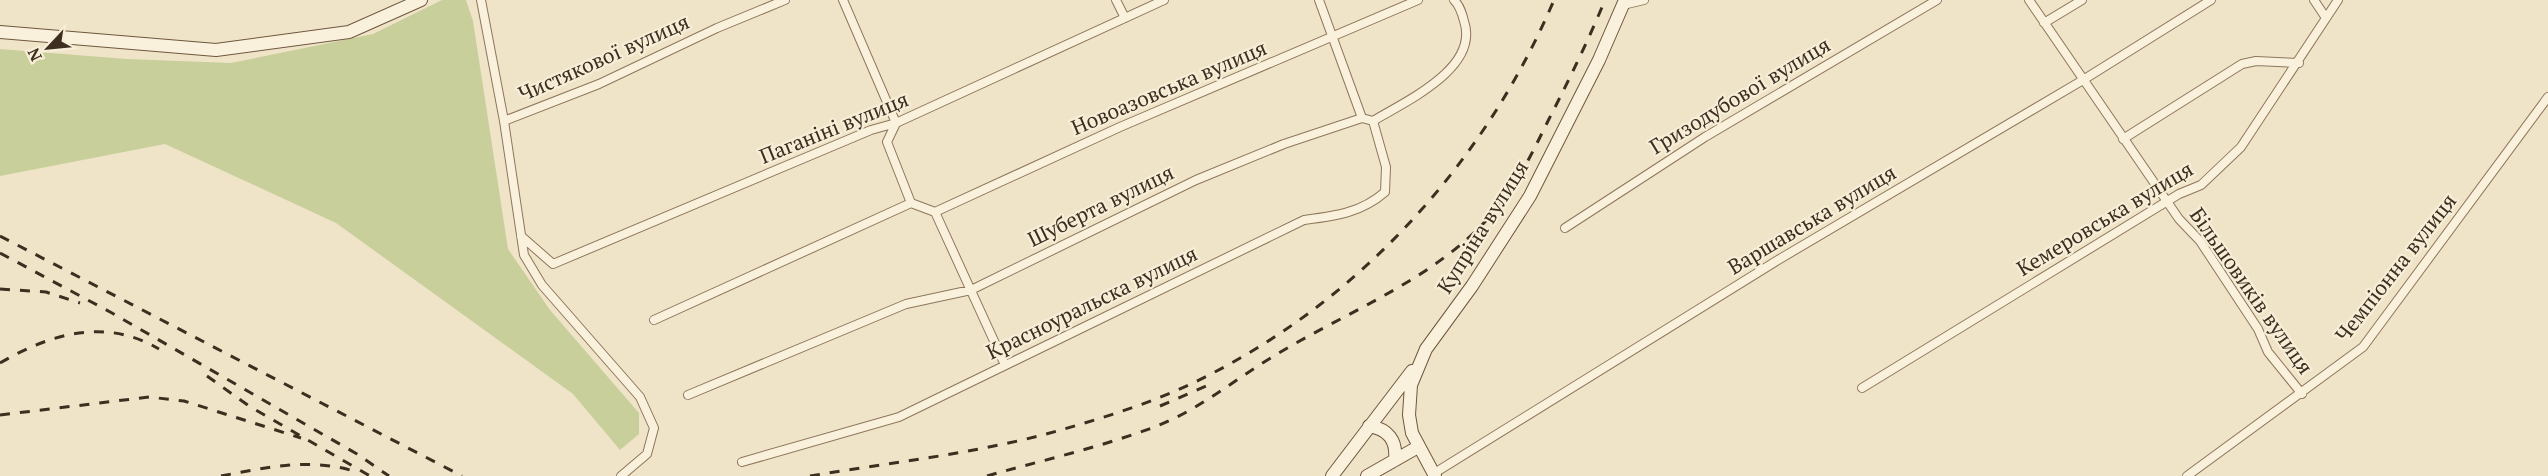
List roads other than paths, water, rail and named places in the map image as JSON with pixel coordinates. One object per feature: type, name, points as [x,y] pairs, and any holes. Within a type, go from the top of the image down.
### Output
[{"type":"main road","points":[[0,32],[216,50],[349,32],[421,0]]},
{"type":"main road","name":"Купріна вулиця","points":[[1434,475],[1418,447],[1410,415],[1411,385],[1426,350],[1472,286],[1530,196],[1599,60],[1624,2]]},
{"type":"main road","points":[[1332,476],[1369,426],[1390,392],[1426,350]]},
{"type":"main road","points":[[1369,426],[1382,428],[1390,436],[1396,449],[1395,460]]},
{"type":"main road","points":[[1367,476],[1418,447]]},
{"type":"street","points":[[481,0],[504,121],[524,255],[542,285],[640,397],[654,428],[647,454],[621,476]]},
{"type":"street","name":"Чистякової вулиця","points":[[504,121],[599,84],[717,28],[785,0]]},
{"type":"street","points":[[843,0],[896,123],[887,142],[911,203]]},
{"type":"street","points":[[1116,0],[1125,18]]},
{"type":"street","name":"Паганіні вулиця","points":[[521,236],[553,264],[871,130],[896,123],[1164,0]]},
{"type":"street","points":[[1319,0],[1362,118],[1373,121],[1427,89],[1452,67],[1464,52],[1467,29],[1460,5],[1454,0]]},
{"type":"street","name":"Новоазовська вулиця","points":[[935,212],[1120,127],[1418,0]]},
{"type":"street","points":[[1624,2],[1644,0]]},
{"type":"street","name":"Гризодубової вулиця","points":[[1565,228],[1705,137],[1937,0]]},
{"type":"street","name":"Більшовиків вулиця","points":[[2029,0],[2179,219],[2200,241],[2258,329],[2268,352],[2302,394]]},
{"type":"street","points":[[2044,23],[2082,0]]},
{"type":"street","name":"Варшавська вулиця","points":[[1434,475],[1778,260],[2083,80],[2211,0]]},
{"type":"street","points":[[2314,0],[2326,18]]},
{"type":"street","name":"Кемеровська вулиця","points":[[1862,388],[2167,201],[2201,185],[2241,147],[2299,63],[2338,0]]},
{"type":"street","points":[[2123,139],[2242,64],[2256,61],[2299,63]]},
{"type":"street","name":"Чемпіонна вулиця","points":[[2187,476],[2302,394],[2363,347],[2548,97]]},
{"type":"street","name":"Шуберта вулиця","points":[[688,395],[906,304],[971,290],[1196,180],[1284,144],[1362,118]]},
{"type":"street","name":"Красноуральска вулиця","points":[[742,462],[899,417],[1305,220],[1341,215],[1372,203],[1384,192],[1386,166],[1373,121]]},
{"type":"street","points":[[654,320],[911,203],[935,212],[1005,365]]},
{"type":"railway","points":[[810,476],[1002,445],[1082,424],[1174,392],[1266,343],[1319,306],[1368,264],[1414,218],[1456,168],[1493,115],[1526,59],[1554,0]]},
{"type":"railway","points":[[987,476],[1115,440],[1173,419],[1274,356],[1389,293],[1445,257],[1470,237],[1493,213],[1517,180],[1571,75],[1605,0]]},
{"type":"railway","points":[[0,236],[462,476]]},
{"type":"railway","points":[[0,253],[112,313],[357,454],[389,476]]},
{"type":"railway","points":[[0,289],[46,292],[80,303]]},
{"type":"railway","points":[[0,363],[38,344],[78,333],[118,334],[139,339],[159,349]]},
{"type":"railway","points":[[207,376],[249,406],[370,476]]},
{"type":"railway","points":[[1160,406],[1206,386]]},
{"type":"railway","points":[[0,415],[149,397],[184,401],[301,438]]},
{"type":"railway","points":[[221,476],[269,467],[301,465],[334,466],[350,470]]}]
